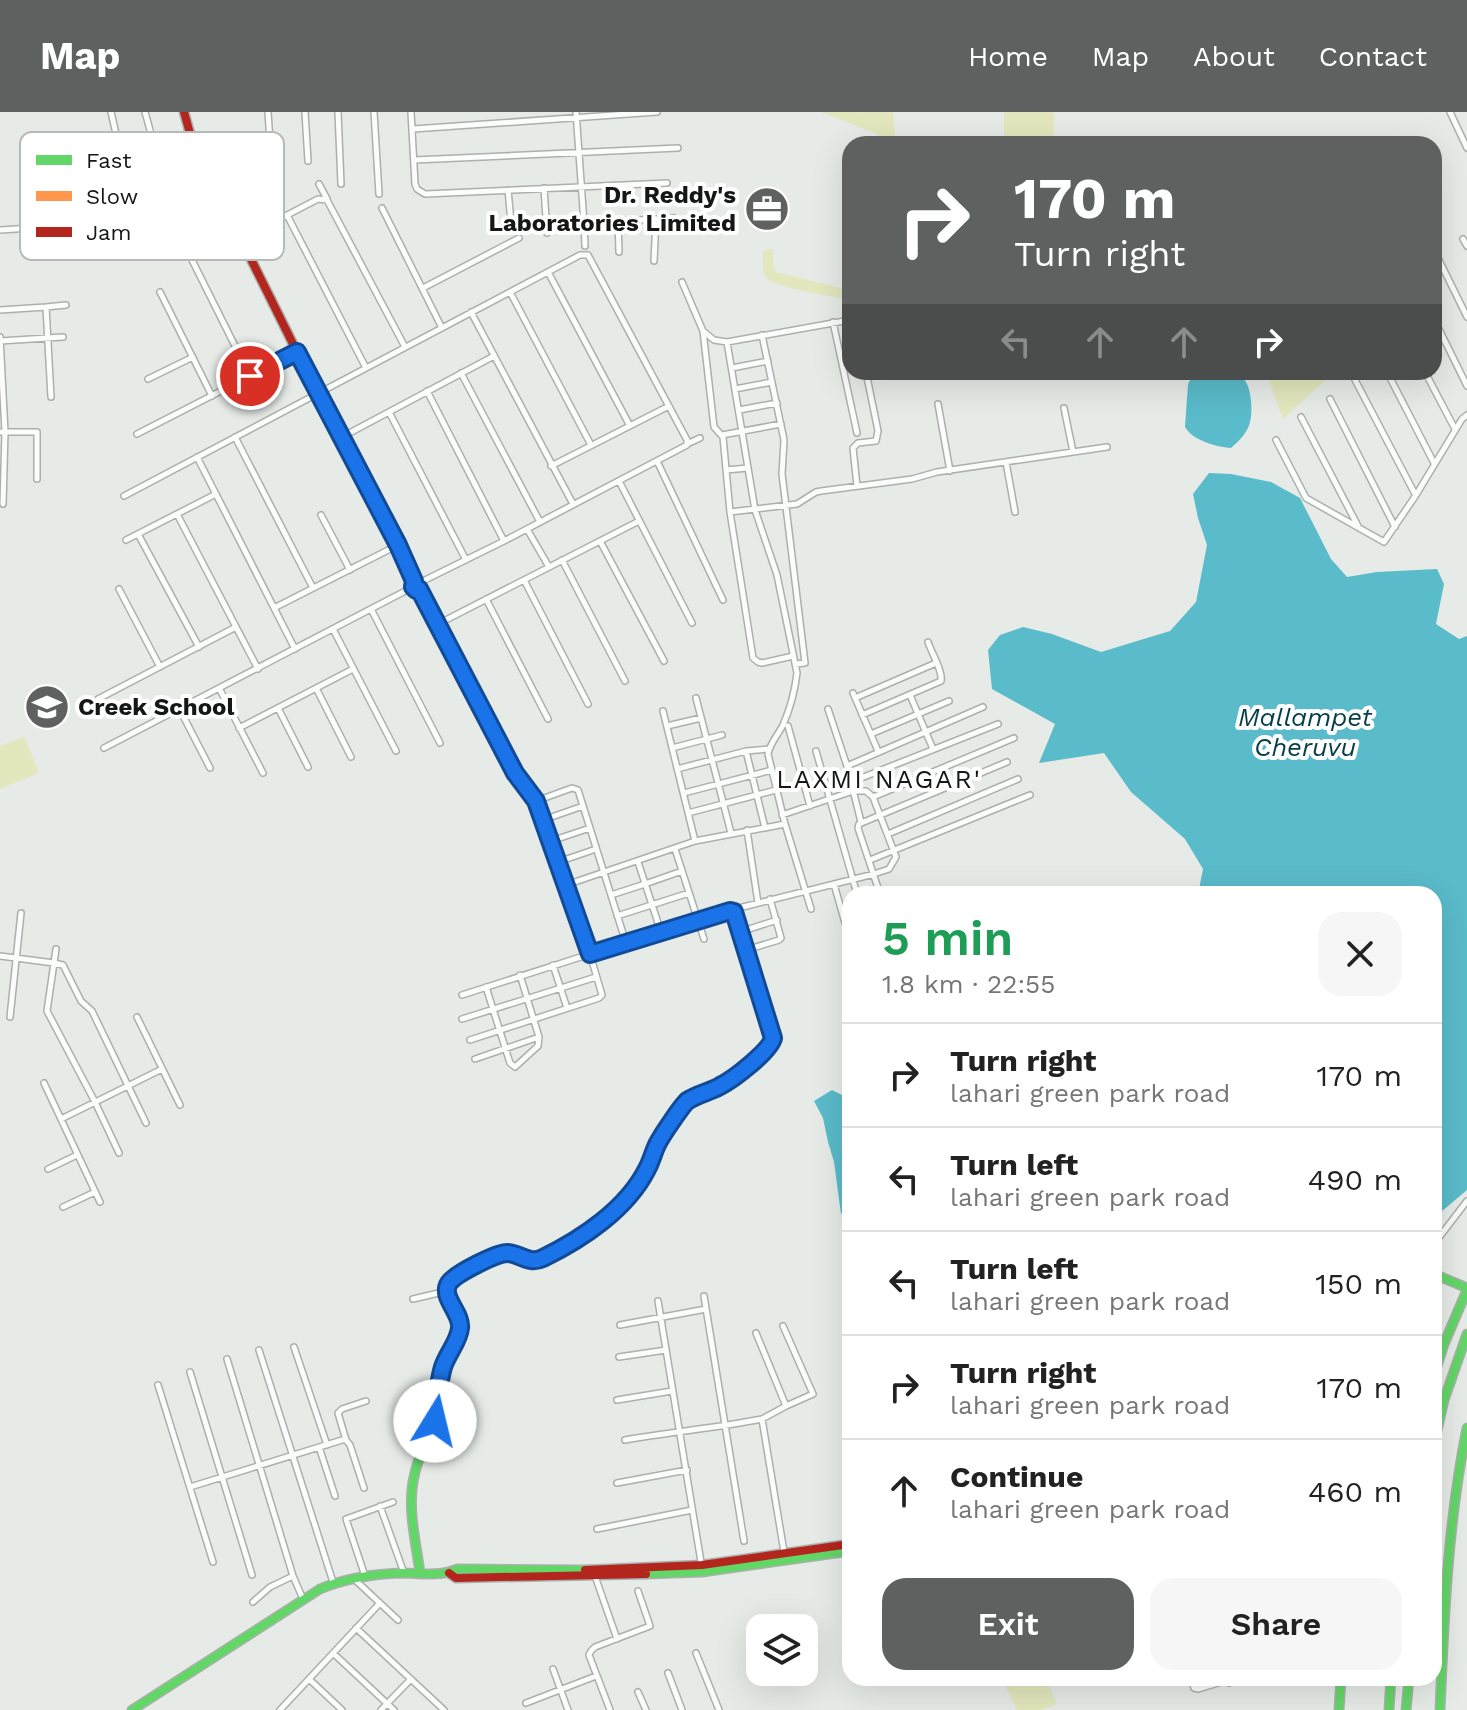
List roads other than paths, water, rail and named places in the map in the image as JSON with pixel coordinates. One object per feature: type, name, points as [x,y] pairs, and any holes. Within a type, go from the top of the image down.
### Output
[{"type":"main road","points":[[184,112],[189,132]]},
{"type":"main road","points":[[251,260],[515,773],[536,801],[590,954],[734,912],[773,1038],[771,1045],[729,1081],[687,1101],[661,1137],[647,1170],[619,1206],[604,1219],[536,1261],[506,1253],[492,1257],[449,1283],[447,1291],[460,1329],[443,1369],[433,1428],[414,1471],[412,1501],[420,1573]]},
{"type":"main road","points":[[1442,1278],[1466,1290],[1442,1350]]},
{"type":"main road","points":[[1442,1409],[1467,1334]]},
{"type":"main road","points":[[1442,1672],[1449,1537],[1457,1473],[1467,1428]]},
{"type":"main road","points":[[702,1568],[784,1552],[842,1545]]},
{"type":"main road","points":[[449,1573],[456,1578],[595,1576],[702,1568],[842,1552]]},
{"type":"main road","points":[[132,1710],[333,1582],[365,1576],[449,1573],[457,1569],[648,1571]]},
{"type":"main road","points":[[1339,1710],[1340,1686]]},
{"type":"main road","points":[[1389,1710],[1390,1686]]},
{"type":"main road","points":[[1406,1710],[1408,1686]]},
{"type":"main road","points":[[1440,1710],[1441,1686]]},
{"type":"street","points":[[111,112],[116,132]]},
{"type":"street","points":[[145,112],[151,132]]},
{"type":"street","points":[[268,112],[269,132]]},
{"type":"street","points":[[305,112],[308,161]]},
{"type":"street","points":[[338,112],[341,184]]},
{"type":"street","points":[[374,112],[379,194]]},
{"type":"street","points":[[411,112],[415,184],[421,193],[667,183]]},
{"type":"street","points":[[413,129],[576,115],[657,112]]},
{"type":"street","points":[[1450,112],[1467,148]]},
{"type":"street","points":[[576,115],[585,246]]},
{"type":"street","points":[[414,160],[678,148]]},
{"type":"street","points":[[319,184],[405,347]]},
{"type":"street","points":[[544,188],[547,233]]},
{"type":"street","points":[[508,190],[511,222]]},
{"type":"street","points":[[284,217],[318,199],[327,200]]},
{"type":"street","points":[[382,208],[442,328]]},
{"type":"street","points":[[287,215],[366,368]]},
{"type":"street","points":[[584,223],[674,218]]},
{"type":"street","points":[[654,261],[656,219]]},
{"type":"street","points":[[618,222],[619,252]]},
{"type":"street","points":[[0,230],[20,229]]},
{"type":"street","points":[[423,288],[519,238]]},
{"type":"street","points":[[1463,239],[1467,246]]},
{"type":"street","points":[[124,496],[580,255],[588,255],[687,445]]},
{"type":"street","points":[[192,260],[250,376]]},
{"type":"street","points":[[1442,266],[1467,317]]},
{"type":"street","points":[[548,272],[630,426]]},
{"type":"street","points":[[682,282],[703,331],[716,431],[722,435],[781,424]]},
{"type":"street","points":[[160,292],[212,396]]},
{"type":"street","points":[[510,292],[591,445]]},
{"type":"street","points":[[0,310],[66,305]]},
{"type":"street","points":[[46,307],[51,397]]},
{"type":"street","points":[[471,312],[573,504]]},
{"type":"street","points":[[703,331],[714,340],[727,342],[842,321]]},
{"type":"street","points":[[833,322],[842,364]]},
{"type":"street","points":[[762,335],[785,445],[782,474],[805,663],[795,664]]},
{"type":"street","points":[[1442,335],[1467,386]]},
{"type":"street","points":[[3,504],[0,339],[63,337]]},
{"type":"street","points":[[727,342],[755,510],[777,575],[797,673],[783,724],[769,749],[782,815],[811,909]]},
{"type":"street","points":[[137,434],[297,352]]},
{"type":"street","points":[[342,437],[494,356]]},
{"type":"street","points":[[148,379],[193,357]]},
{"type":"street","points":[[732,368],[768,361]]},
{"type":"street","points":[[461,373],[540,522]]},
{"type":"street","points":[[846,380],[857,433]]},
{"type":"street","points":[[857,486],[853,448],[858,443],[878,439],[868,380]]},
{"type":"street","points":[[1355,380],[1416,495]]},
{"type":"street","points":[[1391,380],[1435,464]]},
{"type":"street","points":[[1429,380],[1456,430]]},
{"type":"street","points":[[735,389],[772,382]]},
{"type":"street","points":[[427,391],[504,541]]},
{"type":"street","points":[[1330,399],[1395,527]]},
{"type":"street","points":[[739,410],[777,403]]},
{"type":"street","points":[[938,404],[950,471]]},
{"type":"street","points":[[551,466],[669,406]]},
{"type":"street","points":[[1064,408],[1073,452]]},
{"type":"street","points":[[389,412],[466,560]]},
{"type":"street","points":[[1276,440],[1306,498],[1384,542],[1467,415]]},
{"type":"street","points":[[1301,417],[1359,529]]},
{"type":"street","points":[[2,432],[37,432],[37,479]]},
{"type":"street","points":[[722,435],[730,512],[753,658],[762,663],[793,656]]},
{"type":"street","points":[[235,437],[313,588]]},
{"type":"street","points":[[104,748],[700,438]]},
{"type":"street","points":[[730,512],[801,503],[816,492],[1107,447]]},
{"type":"street","points":[[197,457],[295,649]]},
{"type":"street","points":[[657,461],[723,600]]},
{"type":"street","points":[[1006,462],[1015,512]]},
{"type":"street","points":[[726,470],[748,468]]},
{"type":"street","points":[[619,481],[692,623]]},
{"type":"street","points":[[126,540],[216,494]]},
{"type":"street","points":[[177,514],[258,669]]},
{"type":"street","points":[[321,515],[350,570]]},
{"type":"street","points":[[438,624],[639,521]]},
{"type":"street","points":[[527,529],[549,567]]},
{"type":"street","points":[[138,534],[199,647]]},
{"type":"street","points":[[600,541],[664,661]]},
{"type":"street","points":[[274,608],[398,545]]},
{"type":"street","points":[[562,560],[625,681]]},
{"type":"street","points":[[524,580],[588,704]]},
{"type":"street","points":[[119,589],[160,667]]},
{"type":"street","points":[[486,599],[548,719]]},
{"type":"street","points":[[371,609],[440,743]]},
{"type":"street","points":[[98,699],[236,627]]},
{"type":"street","points":[[333,629],[396,751]]},
{"type":"street","points":[[862,715],[941,681],[942,671],[928,642]]},
{"type":"street","points":[[878,751],[854,696],[936,663]]},
{"type":"street","points":[[239,728],[353,669]]},
{"type":"street","points":[[219,688],[263,773]]},
{"type":"street","points":[[316,688],[351,757]]},
{"type":"street","points":[[910,695],[933,749]]},
{"type":"street","points":[[696,698],[731,833]]},
{"type":"street","points":[[871,734],[949,701]]},
{"type":"street","points":[[847,766],[983,707]]},
{"type":"street","points":[[179,708],[210,768]]},
{"type":"street","points":[[278,708],[308,767]]},
{"type":"street","points":[[828,709],[847,766],[861,822],[858,828],[878,886]]},
{"type":"street","points":[[663,711],[695,841]]},
{"type":"street","points":[[667,726],[701,718]]},
{"type":"street","points":[[851,782],[998,724]]},
{"type":"street","points":[[788,726],[810,806]]},
{"type":"street","points":[[672,748],[722,735]]},
{"type":"street","points":[[873,797],[1014,738]]},
{"type":"street","points":[[677,769],[746,751],[769,749]]},
{"type":"street","points":[[746,751],[765,828]]},
{"type":"street","points":[[816,751],[855,886]]},
{"type":"street","points":[[861,822],[1007,762]]},
{"type":"street","points":[[683,793],[772,770]]},
{"type":"street","points":[[888,834],[1018,779]]},
{"type":"street","points":[[536,801],[574,788],[578,790],[626,943]]},
{"type":"street","points":[[688,813],[776,790]]},
{"type":"street","points":[[730,911],[874,874],[889,869],[896,857],[873,797],[866,791],[853,791],[782,815]]},
{"type":"street","points":[[870,860],[1030,795]]},
{"type":"street","points":[[543,820],[583,806]]},
{"type":"street","points":[[566,885],[695,841],[785,824]]},
{"type":"street","points":[[551,841],[590,828]]},
{"type":"street","points":[[747,830],[758,903]]},
{"type":"street","points":[[675,848],[704,939]]},
{"type":"street","points":[[558,862],[596,849]]},
{"type":"street","points":[[638,862],[661,933]]},
{"type":"street","points":[[611,895],[682,871]]},
{"type":"street","points":[[834,884],[842,912]]},
{"type":"street","points":[[617,916],[689,893]]},
{"type":"street","points":[[746,950],[781,938],[770,899]]},
{"type":"street","points":[[10,1017],[21,913]]},
{"type":"street","points":[[740,932],[777,920]]},
{"type":"street","points":[[56,949],[47,1011],[119,1153]]},
{"type":"street","points":[[462,995],[590,954],[601,996],[470,1040]]},
{"type":"street","points":[[0,956],[63,965],[81,1001],[92,1011],[146,1123]]},
{"type":"street","points":[[553,965],[567,1008]]},
{"type":"street","points":[[486,987],[510,1063],[515,1067],[538,1046],[539,1037],[520,975]]},
{"type":"street","points":[[462,1019],[596,977]]},
{"type":"street","points":[[137,1017],[180,1105]]},
{"type":"street","points":[[475,1059],[539,1037]]},
{"type":"street","points":[[61,1119],[162,1069]]},
{"type":"street","points":[[44,1083],[100,1202]]},
{"type":"street","points":[[48,1169],[77,1155]]},
{"type":"street","points":[[63,1207],[95,1192]]},
{"type":"street","points":[[1442,1234],[1467,1201]]},
{"type":"street","points":[[413,1299],[447,1291]]},
{"type":"street","points":[[704,1296],[744,1541]]},
{"type":"street","points":[[658,1301],[702,1568]]},
{"type":"street","points":[[620,1325],[706,1309]]},
{"type":"street","points":[[625,1440],[762,1419],[810,1396],[813,1392],[783,1326]]},
{"type":"street","points":[[756,1333],[786,1406]]},
{"type":"street","points":[[294,1347],[327,1445]]},
{"type":"street","points":[[259,1350],[333,1582]]},
{"type":"street","points":[[619,1357],[666,1350]]},
{"type":"street","points":[[227,1359],[293,1576],[303,1599]]},
{"type":"street","points":[[190,1372],[252,1575]]},
{"type":"street","points":[[158,1385],[213,1562]]},
{"type":"street","points":[[617,1400],[672,1391]]},
{"type":"street","points":[[364,1488],[338,1413],[366,1401]]},
{"type":"street","points":[[762,1419],[784,1552]]},
{"type":"street","points":[[190,1487],[346,1440]]},
{"type":"street","points":[[319,1447],[335,1496]]},
{"type":"street","points":[[617,1483],[687,1470]]},
{"type":"street","points":[[365,1576],[346,1519],[393,1502]]},
{"type":"street","points":[[380,1506],[404,1574]]},
{"type":"street","points":[[597,1529],[692,1510]]},
{"type":"street","points":[[253,1602],[270,1587],[293,1576]]},
{"type":"street","points":[[595,1576],[617,1639]]},
{"type":"street","points":[[353,1578],[398,1620]]},
{"type":"street","points":[[610,1710],[589,1655],[591,1651],[650,1626],[638,1591]]},
{"type":"street","points":[[285,1708],[380,1603]]},
{"type":"street","points":[[356,1628],[444,1710]]},
{"type":"street","points":[[333,1653],[394,1710]]},
{"type":"street","points":[[696,1653],[719,1710]]},
{"type":"street","points":[[553,1669],[568,1710]]},
{"type":"street","points":[[668,1673],[682,1710]]},
{"type":"street","points":[[526,1703],[596,1676]]},
{"type":"street","points":[[309,1679],[342,1710]]},
{"type":"street","points":[[381,1710],[411,1679]]},
{"type":"street","points":[[638,1692],[646,1710]]},
{"type":"water","points":[[1190,380],[1245,380],[1247,383],[1251,403],[1250,422],[1245,433],[1231,448],[1205,442],[1188,432],[1185,427]]},
{"type":"water","name":"Mallampet Cheruvu","points":[[1209,473],[1271,482],[1300,498],[1331,559],[1347,577],[1437,569],[1444,584],[1436,624],[1459,639],[1467,636],[1467,1190],[1442,1211],[1442,886],[1200,886],[1203,869],[1185,839],[1131,792],[1104,753],[1039,763],[1055,724],[992,689],[988,650],[1000,635],[1023,627],[1101,652],[1170,631],[1196,602],[1207,545],[1193,494]]},
{"type":"water","points":[[832,1090],[842,1095],[841,1214],[834,1162],[823,1118],[814,1101]]},
{"type":"place","name":"Dr. Reddy's Laboratories Limited","points":[[767,209]]},
{"type":"place","name":"Creek School","points":[[47,707]]},
{"type":"district","name":"LAXMI NAGAR'","points":[[879,779]]}]
